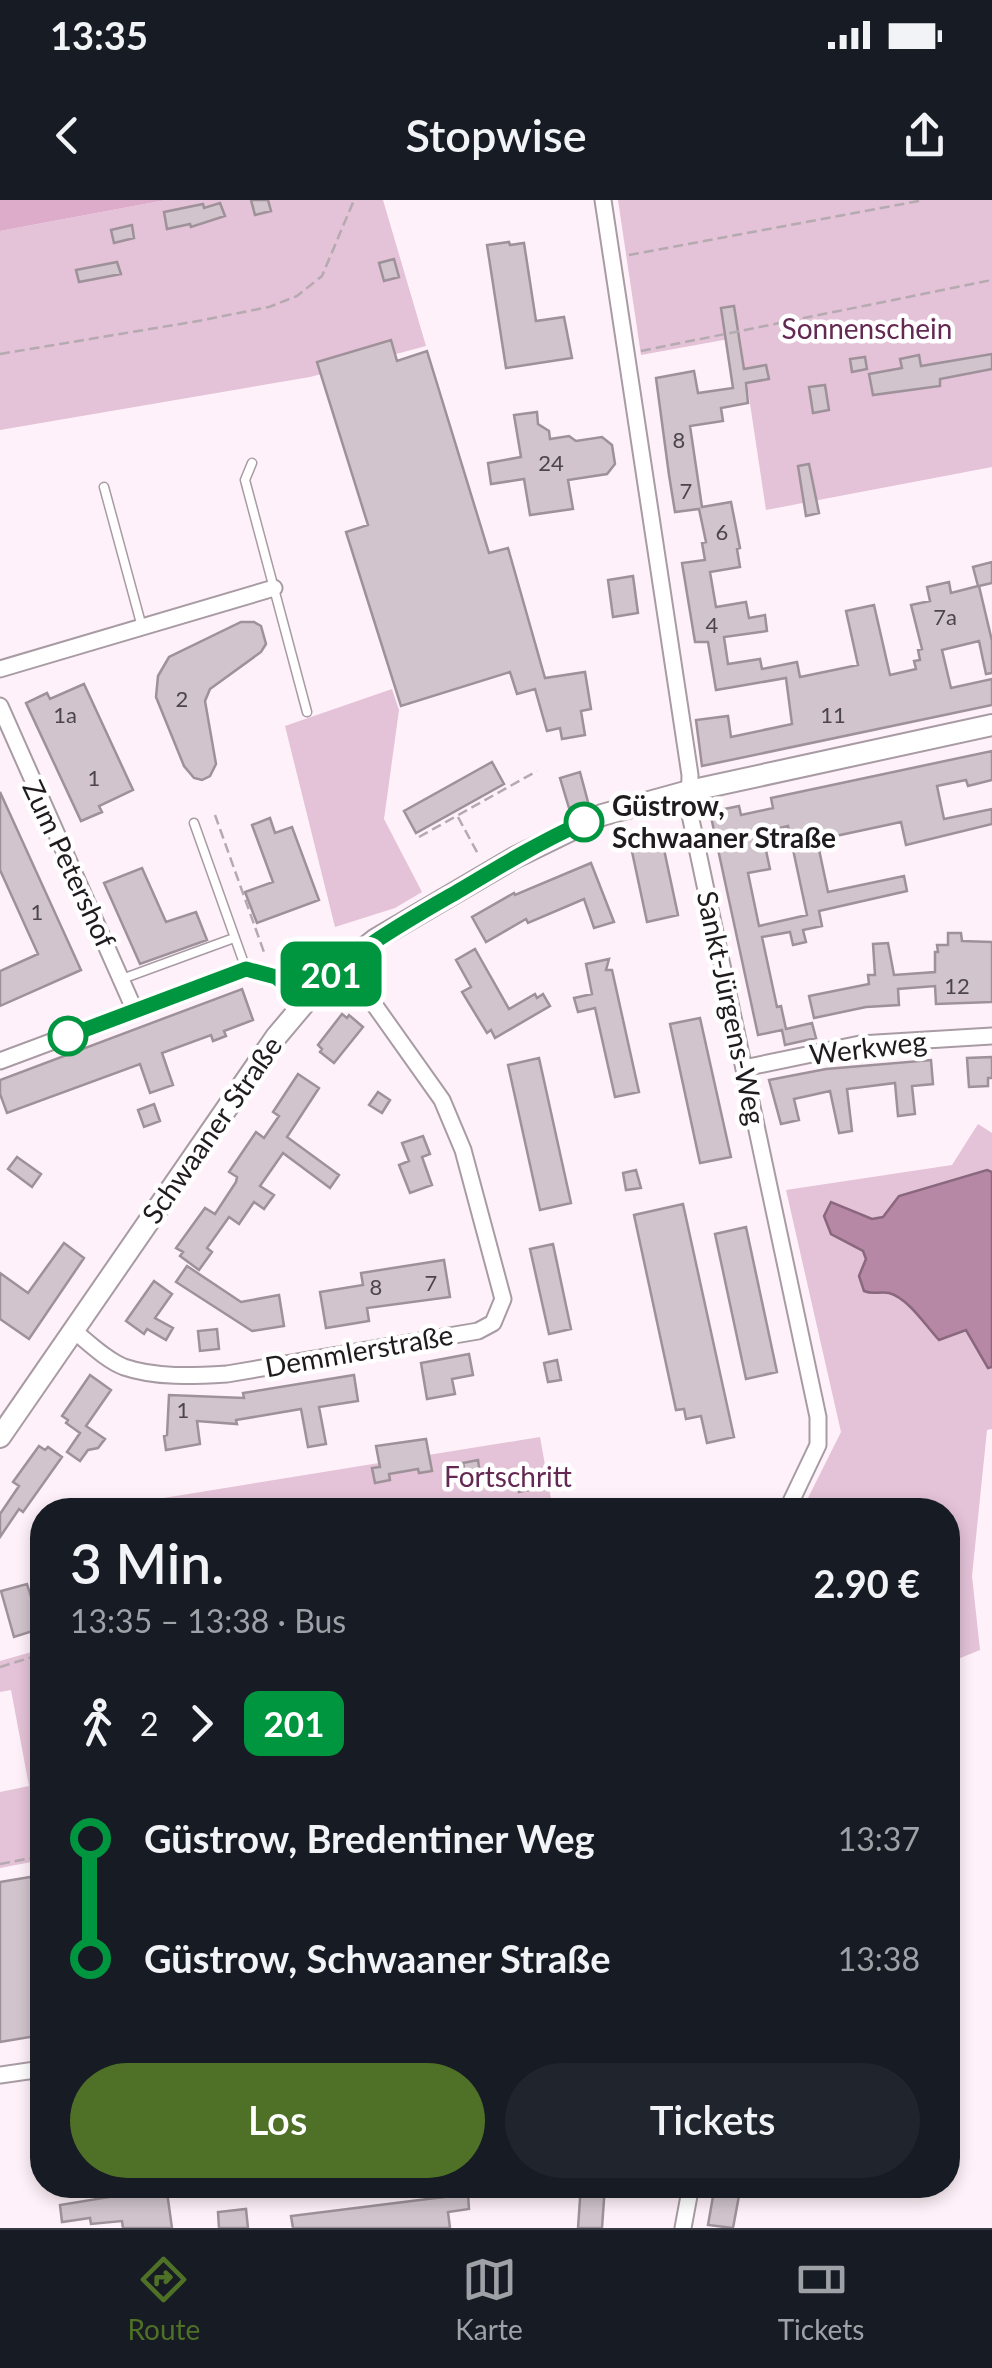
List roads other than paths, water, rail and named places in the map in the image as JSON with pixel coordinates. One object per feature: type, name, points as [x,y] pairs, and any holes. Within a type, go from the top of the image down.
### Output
[{"type":"main road","name":"Schwaaner Straße","points":[[0,1437],[276,1036],[305,1000],[344,962],[403,922],[564,832],[602,815],[689,791],[992,725]]},
{"type":"street","name":"Sankt-Jürgens-Weg","points":[[603,200],[690,774],[688,810],[818,1418],[818,1445],[793,1498]]},
{"type":"street","points":[[0,670],[274,588]]},
{"type":"street","name":"Zum Petershof","points":[[1,714],[135,1011]]},
{"type":"street","name":"Demmlerstraße","points":[[73,1330],[121,1366],[156,1374],[199,1376],[478,1331],[493,1323],[503,1299],[463,1150],[442,1100],[344,962]]},
{"type":"street","points":[[0,1061],[246,969],[276,977],[305,1000]]},
{"type":"street","name":"Werkweg","points":[[744,1068],[860,1044],[992,1036]]},
{"type":"street","points":[[0,2075],[30,2071]]},
{"type":"street","points":[[683,2228],[689,2198]]},
{"type":"lane","points":[[252,463],[245,480],[307,712]]},
{"type":"lane","points":[[104,486],[142,627]]},
{"type":"lane","points":[[194,823],[246,969]]},
{"type":"lane","points":[[122,980],[234,938]]},
{"type":"place","name":"Güstrow, Schwaaner Straße","points":[[584,822]]},
{"type":"park label","name":"Sonnenschein","points":[[867,329]]},
{"type":"park label","name":"Fortschritt","points":[[508,1477]]}]
